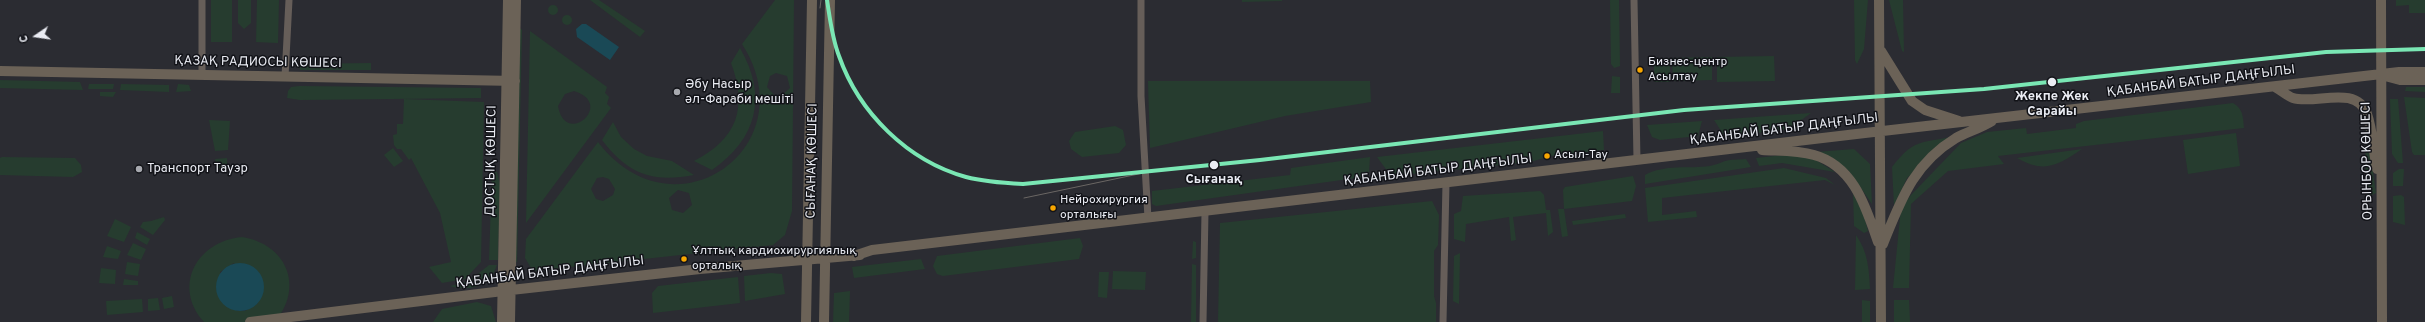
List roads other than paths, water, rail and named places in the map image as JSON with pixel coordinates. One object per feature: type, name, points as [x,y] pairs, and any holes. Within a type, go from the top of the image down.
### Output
[{"type":"main road","name":"ДОСТЫҚ КӨШЕСІ","points":[[508,0],[511,81]]},
{"type":"main road","name":"ДОСТЫҚ КӨШЕСІ","points":[[510,322],[507,290],[511,81],[516,0]]},
{"type":"main road","name":"СЫҒАНАҚ КӨШЕСІ","points":[[806,322],[812,0]]},
{"type":"main road","name":"СЫҒАНАҚ КӨШЕСІ","points":[[824,322],[830,0]]},
{"type":"main road","points":[[1879,0],[1881,322]]},
{"type":"main road","name":"ОРЫНБОР КӨШЕСІ","points":[[2381,0],[2380,75],[2382,322]]},
{"type":"main road","points":[[1880,50],[1912,101],[1925,110],[1962,122]]},
{"type":"main road","name":"ҚАЗАҚ РАДИОСЫ КӨШЕСІ","points":[[0,71],[511,81]]},
{"type":"main road","name":"ҚАБАНБАЙ БАТЫР ДАҢҒЫЛЫ","points":[[854,256],[872,250],[1205,212],[1734,148],[2380,75],[2425,72]]},
{"type":"main road","name":"ҚАБАНБАЙ БАТЫР ДАҢҒЫЛЫ","points":[[2380,75],[2400,80],[2425,80]]},
{"type":"main road","points":[[2275,87],[2293,98],[2304,100],[2342,97],[2361,105],[2368,116],[2372,146],[2381,187]]},
{"type":"main road","points":[[1880,250],[1907,187],[1923,166],[1957,138],[1997,118]]},
{"type":"main road","points":[[1734,148],[1800,152],[1815,155],[1830,162],[1845,174],[1862,198],[1880,250]]},
{"type":"main road","name":"ҚАБАНБАЙ БАТЫР ДАҢҒЫЛЫ","points":[[250,322],[421,302],[507,290],[854,256],[1087,230],[1186,217],[1192,213]]},
{"type":"main road","name":"ДОСТЫҚ КӨШЕСІ","points":[[502,322],[507,290]]},
{"type":"street","points":[[202,0],[202,76]]},
{"type":"street","points":[[285,77],[288,0]]},
{"type":"street","points":[[1141,0],[1141,96],[1148,218]]},
{"type":"street","points":[[1634,0],[1637,160]]},
{"type":"street","points":[[1443,322],[1446,183]]},
{"type":"street","points":[[1203,322],[1205,212]]},
{"type":"water","points":[[582,24],[586,24],[619,47],[610,60],[577,37],[576,29]]},
{"type":"water","points":[[235,263],[245,263],[257,270],[264,282],[264,292],[257,304],[245,311],[235,311],[227,307],[220,300],[216,292],[216,282],[220,274],[227,267]]},
{"type":"tram line","points":[[820,8],[821,0]]},
{"type":"tram line","points":[[1024,198],[1153,171]]},
{"type":"place","name":"Бизнес-центр Асылтау","points":[[1640,70]]},
{"type":"place","name":"Жекпе Жек Сарайы","points":[[2052,82]]},
{"type":"place","name":"Әбу Насыр әл-Фараби мешіті","points":[[677,92]]},
{"type":"place","name":"Асыл-Тау","points":[[1547,156]]},
{"type":"place","name":"Сығанақ","points":[[1214,165]]},
{"type":"place","name":"Транспорт Тауэр","points":[[139,169]]},
{"type":"place","name":"Нейрохирургия орталығы","points":[[1053,208]]},
{"type":"place","name":"Ұлттық кардиохирургиялық орталық","points":[[684,259]]}]
